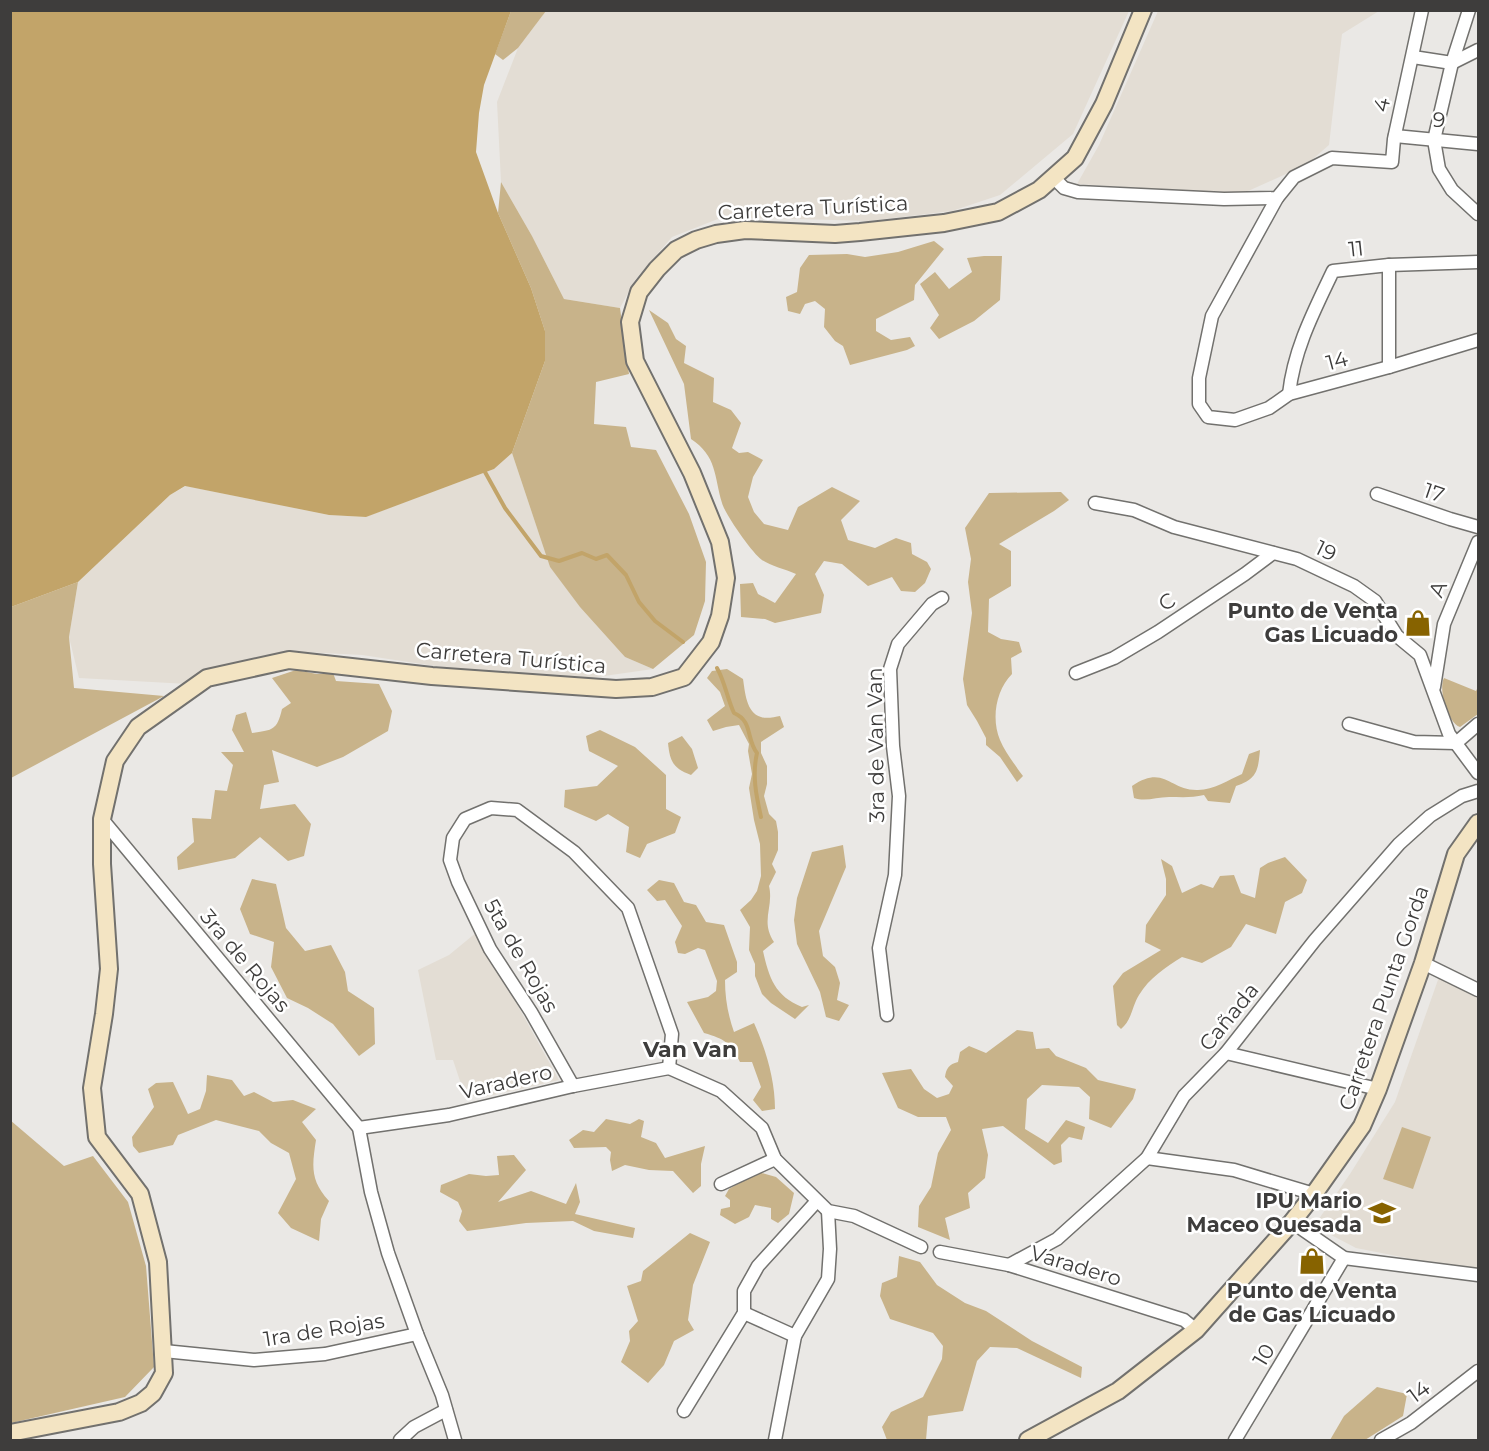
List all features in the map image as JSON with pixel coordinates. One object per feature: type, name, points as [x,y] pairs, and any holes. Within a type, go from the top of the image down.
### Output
[{"type":"main road","name":"Carretera Turística","points":[[10,1433],[119,1412],[141,1402],[153,1393],[164,1373],[158,1262],[140,1194],[97,1137],[92,1088],[109,969],[102,864],[102,819],[115,761],[138,727],[207,678],[289,660],[432,675],[616,689],[652,687],[684,676],[711,642],[720,616],[726,578],[720,542],[692,473],[635,361],[630,322],[639,292],[676,250],[696,240],[716,234],[745,230],[835,234],[944,223],[998,212],[1039,190],[1075,158],[1104,104],[1143,10]]},
{"type":"main road","name":"Carretera Punta Gorda","points":[[1028,1440],[1118,1391],[1196,1330],[1314,1194],[1362,1126],[1378,1089],[1423,963],[1456,854],[1479,822]]},
{"type":"street","name":"4","points":[[1277,198],[1294,177],[1332,158],[1392,162],[1395,136],[1422,10]]},
{"type":"street","points":[[1469,10],[1452,63],[1434,140],[1439,169],[1452,190],[1479,214]]},
{"type":"street","points":[[1413,57],[1452,63],[1479,50]]},
{"type":"street","name":"9","points":[[1395,136],[1479,144]]},
{"type":"street","points":[[1053,177],[1064,188],[1078,192],[1224,199],[1277,198]]},
{"type":"street","name":"14","points":[[1277,198],[1212,316],[1199,378],[1199,404],[1208,417],[1235,420],[1269,408],[1289,394],[1479,340]]},
{"type":"street","name":"11","points":[[1289,394],[1292,368],[1308,324],[1333,271],[1479,262]]},
{"type":"street","points":[[1389,266],[1389,367]]},
{"type":"street","name":"17","points":[[1377,494],[1479,527]]},
{"type":"street","name":"19","points":[[1095,504],[1134,510],[1174,527],[1297,559],[1354,586],[1375,601],[1397,636],[1420,656],[1449,734],[1479,773]]},
{"type":"street","name":"A","points":[[1433,689],[1444,624],[1479,542]]},
{"type":"street","name":"C","points":[[1076,673],[1114,658],[1158,632],[1273,553]]},
{"type":"street","name":"3ra de Van Van","points":[[887,1015],[879,948],[895,875],[899,796],[893,746],[890,669],[898,644],[932,604],[942,598]]},
{"type":"street","points":[[1349,724],[1414,741],[1456,743],[1479,724]]},
{"type":"street","name":"Cañada","points":[[1009,1265],[1057,1239],[1147,1158],[1184,1096],[1226,1053],[1315,940],[1399,844],[1430,816],[1462,796],[1479,791]]},
{"type":"street","name":"5ta de Rojas","points":[[573,1086],[531,1012],[490,949],[450,860],[453,838],[465,819],[491,808],[517,810],[574,852],[628,908],[672,1034],[669,1068]]},
{"type":"street","name":"3ra de Rojas","points":[[102,819],[359,1128]]},
{"type":"street","points":[[1423,963],[1479,990]]},
{"type":"street","points":[[1226,1053],[1378,1089]]},
{"type":"street","points":[[669,1068],[721,1091],[762,1128],[775,1159],[816,1202],[828,1211],[854,1216],[921,1247]]},
{"type":"street","name":"Varadero","points":[[359,1128],[449,1115],[573,1086],[669,1068]]},
{"type":"street","points":[[359,1128],[371,1192],[388,1252],[417,1335],[442,1395],[455,1440]]},
{"type":"street","points":[[1147,1158],[1234,1170],[1314,1194]]},
{"type":"street","points":[[721,1184],[775,1159]]},
{"type":"street","points":[[684,1411],[744,1313],[744,1291],[758,1266],[816,1202]]},
{"type":"street","points":[[775,1440],[795,1336],[828,1280],[830,1249],[828,1211]]},
{"type":"street","points":[[1292,1222],[1344,1258],[1479,1275]]},
{"type":"street","name":"Varadero","points":[[940,1251],[1009,1265],[1184,1320],[1196,1330]]},
{"type":"street","name":"10","points":[[1235,1440],[1344,1258]]},
{"type":"street","points":[[744,1313],[795,1336]]},
{"type":"street","name":"1ra de Rojas","points":[[164,1351],[254,1360],[325,1354],[417,1335]]},
{"type":"street","name":"14","points":[[1381,1440],[1411,1423],[1479,1371]]},
{"type":"street","points":[[400,1440],[414,1427],[446,1410]]},
{"type":"shaded area","points":[[11,10],[511,11],[484,85],[476,152],[498,213],[531,288],[545,331],[545,361],[512,453],[494,469],[366,517],[329,515],[185,486],[170,495],[78,582],[11,607]]},
{"type":"shaded area","points":[[511,11],[546,11],[518,48],[503,60],[495,54]]},
{"type":"shaded area","points":[[546,11],[1129,11],[1073,134],[1000,195],[952,211],[868,221],[723,217],[672,237],[635,280],[620,308],[564,299],[501,182],[497,102],[518,48]]},
{"type":"shaded area","points":[[1158,11],[1379,11],[1342,34],[1329,145],[1306,165],[1246,192],[1206,192],[1077,184],[1099,145]]},
{"type":"shaded area","points":[[501,182],[564,299],[620,308],[629,374],[596,382],[594,424],[626,427],[631,447],[656,450],[689,514],[706,562],[705,601],[694,635],[653,669],[625,657],[580,607],[550,567],[512,453],[545,361],[545,331],[531,288],[498,213]]},
{"type":"shaded area","points":[[934,241],[944,249],[915,285],[914,300],[876,319],[876,331],[891,340],[910,337],[915,346],[907,350],[850,365],[843,346],[835,341],[824,327],[825,309],[815,301],[805,304],[800,314],[788,311],[786,297],[797,292],[800,268],[809,255],[847,254],[865,257],[898,252]]},
{"type":"shaded area","points":[[1002,256],[1000,300],[974,321],[939,339],[930,328],[939,315],[920,284],[935,272],[949,289],[972,272],[967,258]]},
{"type":"shaded area","points":[[649,310],[668,323],[676,339],[686,346],[684,363],[714,378],[713,402],[731,410],[741,423],[732,448],[739,453],[748,452],[763,460],[753,477],[748,497],[754,512],[764,524],[788,530],[798,507],[832,487],[860,501],[841,520],[848,540],[875,548],[896,538],[911,543],[912,554],[927,562],[931,569],[925,583],[915,592],[901,591],[892,577],[868,586],[842,564],[824,561],[815,574],[824,595],[821,613],[775,623],[765,619],[741,617],[740,584],[753,583],[758,594],[775,603],[796,574],[762,560],[728,516],[710,460],[706,452],[691,439],[684,384]]},
{"type":"shaded area","points":[[512,453],[550,567],[625,657],[653,669],[590,678],[495,675],[362,655],[285,651],[205,669],[188,684],[79,678],[69,637],[78,582],[170,495],[186,486],[329,515],[365,517],[494,469]]},
{"type":"shaded area","points":[[1061,492],[1069,500],[999,544],[1011,551],[1011,586],[989,599],[988,632],[1001,639],[1019,642],[1022,652],[1011,658],[1012,674],[1002,688],[996,714],[1000,740],[1023,776],[1017,782],[1000,757],[986,745],[986,738],[967,705],[963,679],[972,613],[968,582],[971,559],[965,528],[989,493]]},
{"type":"shaded area","points":[[78,582],[69,637],[74,688],[164,696],[11,778],[11,607]]},
{"type":"shaded area","points":[[727,669],[743,679],[747,701],[752,711],[763,718],[780,716],[784,727],[761,742],[761,753],[767,766],[764,796],[769,814],[776,821],[778,832],[778,850],[772,864],[776,872],[769,886],[768,927],[774,942],[763,951],[771,978],[779,992],[802,1007],[809,1005],[795,1019],[762,994],[749,950],[750,927],[740,910],[757,891],[761,876],[760,844],[749,788],[752,774],[749,744],[739,725],[713,731],[707,720],[725,706],[720,692],[707,678],[712,671]]},
{"type":"shaded area","points":[[296,670],[317,674],[333,673],[336,681],[379,684],[392,711],[388,731],[343,757],[317,767],[272,750],[279,782],[264,785],[260,809],[295,804],[311,824],[304,856],[288,861],[260,837],[235,858],[178,870],[177,857],[194,842],[192,818],[211,819],[215,790],[227,791],[233,765],[221,752],[244,752],[232,730],[236,715],[246,712],[252,733],[273,728],[278,722],[282,709],[291,703],[272,678]]},
{"type":"shaded area","points":[[1444,678],[1476,691],[1478,687],[1478,714],[1460,727],[1452,719],[1445,705],[1442,690]]},
{"type":"shaded area","points":[[600,730],[635,747],[666,775],[666,809],[681,817],[675,833],[647,844],[640,858],[626,852],[629,827],[608,814],[596,821],[564,807],[565,790],[597,786],[618,766],[589,751],[586,736]]},
{"type":"shaded area","points":[[682,736],[692,749],[698,768],[691,775],[676,767],[670,755],[668,743]]},
{"type":"shaded area","points":[[1260,750],[1255,773],[1248,780],[1236,786],[1230,803],[1208,801],[1204,795],[1134,798],[1132,786],[1152,777],[1188,789],[1204,790],[1215,787],[1242,774],[1249,754]]},
{"type":"shaded area","points":[[843,845],[846,867],[819,931],[823,956],[835,967],[840,983],[837,1000],[849,1005],[839,1021],[826,1017],[820,992],[797,944],[794,920],[797,898],[812,852]]},
{"type":"shaded area","points":[[1285,857],[1307,880],[1302,893],[1285,902],[1276,934],[1246,924],[1231,947],[1202,963],[1182,957],[1148,983],[1121,1029],[1117,1025],[1113,986],[1123,973],[1161,950],[1145,942],[1146,925],[1166,895],[1166,879],[1161,859],[1172,866],[1182,893],[1201,884],[1213,888],[1220,876],[1234,875],[1241,893],[1255,898],[1260,868]]},
{"type":"shaded area","points":[[252,879],[276,884],[286,928],[305,951],[331,945],[345,972],[348,991],[374,1008],[375,1044],[359,1056],[333,1024],[287,998],[271,967],[274,942],[250,934],[240,909]]},
{"type":"shaded area","points":[[659,880],[674,883],[684,902],[696,905],[706,922],[724,925],[737,962],[737,972],[725,980],[730,1019],[734,1032],[754,1023],[769,1065],[775,1109],[762,1111],[753,1100],[761,1087],[752,1062],[740,1062],[734,1050],[726,1043],[704,1033],[687,1002],[708,997],[716,991],[717,981],[705,950],[698,948],[685,954],[678,953],[675,942],[682,926],[665,900],[657,901],[647,890]]},
{"type":"shaded area","points":[[477,932],[559,1080],[489,1096],[471,1096],[460,1081],[453,1060],[436,1060],[418,970],[449,955]]},
{"type":"shaded area","points":[[1439,977],[1478,997],[1478,1272],[1356,1248],[1314,1226],[1395,1102]]},
{"type":"shaded area","points":[[1017,1030],[1033,1032],[1036,1049],[1049,1048],[1056,1056],[1086,1068],[1098,1080],[1136,1089],[1133,1099],[1111,1128],[1089,1119],[1090,1097],[1079,1087],[1042,1085],[1027,1099],[1025,1129],[1048,1143],[1066,1120],[1085,1127],[1082,1140],[1069,1137],[1061,1145],[1062,1162],[1054,1165],[1003,1126],[982,1129],[988,1155],[985,1178],[968,1193],[970,1208],[945,1218],[950,1240],[918,1227],[919,1206],[931,1187],[938,1153],[951,1130],[946,1117],[918,1117],[898,1108],[882,1073],[911,1069],[924,1089],[937,1098],[949,1094],[953,1086],[945,1074],[950,1066],[958,1062],[960,1052],[969,1046],[986,1053]]},
{"type":"shaded area","points":[[207,1075],[232,1080],[244,1096],[254,1092],[273,1102],[293,1100],[316,1109],[302,1122],[316,1140],[315,1179],[329,1201],[321,1219],[319,1241],[291,1228],[278,1213],[296,1179],[289,1153],[271,1143],[259,1131],[216,1120],[178,1135],[173,1145],[139,1153],[133,1146],[132,1137],[154,1107],[148,1089],[156,1083],[173,1082],[188,1114],[200,1109],[206,1091]]},
{"type":"shaded area","points":[[606,1119],[630,1124],[639,1119],[644,1121],[641,1137],[656,1143],[665,1158],[705,1146],[701,1164],[701,1186],[693,1193],[673,1171],[649,1170],[625,1165],[612,1171],[611,1152],[606,1147],[574,1148],[569,1140],[583,1130],[594,1132]]},
{"type":"shaded area","points":[[10,1120],[64,1166],[93,1156],[128,1202],[146,1266],[154,1367],[125,1397],[11,1423]]},
{"type":"shaded area","points":[[1402,1127],[1431,1137],[1413,1189],[1383,1179]]},
{"type":"shaded area","points":[[514,1155],[526,1170],[498,1202],[531,1191],[566,1204],[576,1183],[580,1202],[575,1214],[635,1228],[633,1238],[594,1231],[573,1221],[526,1223],[467,1231],[459,1221],[462,1211],[458,1202],[440,1192],[441,1185],[469,1174],[499,1175],[497,1156]]},
{"type":"shaded area","points":[[758,1172],[776,1177],[794,1193],[789,1214],[778,1223],[771,1219],[771,1208],[755,1205],[749,1217],[735,1224],[720,1215],[721,1209],[730,1207],[730,1200],[725,1196],[729,1189]]},
{"type":"shaded area","points":[[690,1233],[710,1242],[693,1285],[688,1320],[694,1330],[674,1341],[664,1365],[648,1383],[621,1362],[630,1341],[629,1331],[638,1321],[627,1286],[641,1281],[643,1271]]},
{"type":"shaded area","points":[[899,1256],[920,1262],[937,1285],[965,1303],[986,1311],[1032,1341],[1082,1367],[1081,1378],[1017,1348],[990,1347],[977,1361],[963,1411],[928,1416],[926,1440],[887,1440],[882,1427],[891,1412],[923,1397],[942,1359],[943,1346],[933,1333],[890,1319],[880,1296],[882,1283],[897,1277]]},
{"type":"shaded area","points":[[1377,1387],[1407,1394],[1403,1416],[1365,1440],[1330,1440],[1344,1416]]},
{"type":"waterway","points":[[485,472],[505,508],[541,556],[559,561],[582,553],[596,559],[607,555],[626,575],[639,602],[655,621],[683,642]]},
{"type":"waterway","points":[[717,668],[734,713],[740,716],[747,725],[757,753],[755,777],[761,817]]},
{"type":"place","name":"Punto de Venta Gas Licuado","points":[[1418,623]]},
{"type":"place","name":"IPU Mario Maceo Quesada","points":[[1382,1213]]},
{"type":"place","name":"Punto de Venta de Gas Licuado","points":[[1312,1261]]},
{"type":"district","name":"Van Van","points":[[690,1049]]}]
